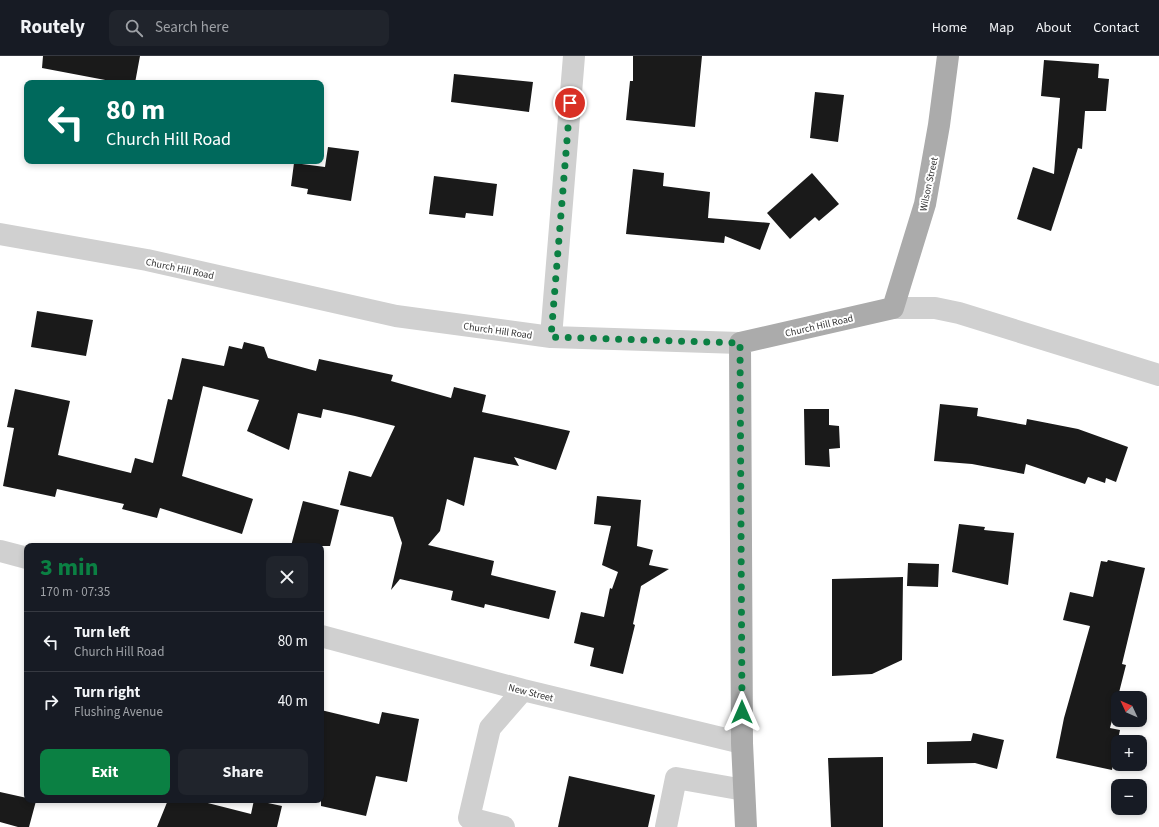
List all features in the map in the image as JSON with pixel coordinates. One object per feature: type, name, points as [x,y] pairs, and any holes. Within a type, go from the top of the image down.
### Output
[{"type":"main road","name":"Wilson Street","points":[[893,308],[925,204],[939,125],[948,56]]},
{"type":"main road","name":"Church Hill Road","points":[[740,343],[893,308]]},
{"type":"main road","points":[[740,343],[742,743],[746,827]]},
{"type":"street","points":[[551,337],[574,56]]},
{"type":"street","name":"Church Hill Road","points":[[0,234],[147,260],[396,316],[551,337],[740,343]]},
{"type":"street","name":"Church Hill Road","points":[[893,308],[935,308],[960,313],[1159,375]]},
{"type":"street","points":[[0,551],[24,557]]},
{"type":"street","name":"New Street","points":[[324,637],[523,690],[742,743]]},
{"type":"street","points":[[504,827],[469,818],[490,728],[523,690]]},
{"type":"street","points":[[666,827],[676,778],[744,790]]},
{"type":"building","points":[[43,56],[140,56],[136,80],[105,80],[42,68]]},
{"type":"building","points":[[633,56],[702,56],[695,127],[626,120],[630,81],[633,81]]},
{"type":"building","points":[[1044,60],[1099,64],[1098,78],[1109,79],[1106,111],[1085,111],[1082,149],[1078,148],[1051,231],[1017,219],[1033,167],[1054,174],[1060,98],[1041,96]]},
{"type":"building","points":[[454,74],[533,82],[529,112],[451,102]]},
{"type":"building","points":[[815,92],[844,95],[838,142],[810,138]]},
{"type":"building","points":[[328,147],[359,151],[351,201],[307,194],[308,189],[291,186],[294,164],[325,167]]},
{"type":"building","points":[[633,169],[664,173],[663,186],[710,192],[708,218],[770,223],[760,250],[725,236],[724,243],[626,234]]},
{"type":"building","points":[[812,173],[839,204],[819,221],[815,217],[790,239],[767,213]]},
{"type":"building","points":[[434,176],[497,184],[493,216],[466,213],[465,218],[429,214]]},
{"type":"building","points":[[37,311],[93,320],[86,356],[31,347]]},
{"type":"building","points":[[244,342],[264,347],[268,358],[316,371],[319,359],[393,375],[391,381],[451,398],[454,387],[486,395],[482,412],[570,431],[556,470],[514,457],[519,466],[474,457],[464,506],[447,499],[440,531],[428,545],[494,561],[491,575],[556,591],[549,619],[485,604],[484,608],[451,600],[453,591],[400,579],[391,590],[402,543],[393,517],[340,505],[349,471],[371,477],[395,426],[355,416],[323,409],[321,418],[298,413],[289,450],[247,431],[259,400],[203,386],[182,476],[253,499],[242,534],[160,508],[157,518],[122,509],[124,504],[57,489],[55,497],[3,486],[14,428],[7,427],[15,389],[70,401],[58,455],[131,473],[135,458],[153,463],[168,399],[172,400],[182,358],[224,366],[229,346],[242,349]]},
{"type":"building","points":[[940,404],[978,408],[977,416],[1026,425],[1027,419],[1078,429],[1128,447],[1116,482],[1106,478],[1105,483],[1088,477],[1085,484],[1026,464],[1024,474],[972,464],[934,461]]},
{"type":"building","points":[[804,409],[829,409],[829,425],[839,426],[840,448],[829,449],[830,467],[805,465]]},
{"type":"building","points":[[597,496],[641,500],[637,546],[653,550],[649,565],[669,569],[641,586],[633,624],[635,625],[623,674],[590,666],[594,648],[574,643],[581,612],[604,617],[610,588],[612,589],[618,572],[602,565],[611,526],[594,524]]},
{"type":"building","points":[[303,501],[339,510],[330,546],[324,546],[324,543],[292,543]]},
{"type":"building","points":[[959,524],[985,527],[984,530],[1014,533],[1008,585],[952,572]]},
{"type":"building","points":[[1108,560],[1145,568],[1122,664],[1126,665],[1119,691],[1111,691],[1110,728],[1120,730],[1119,735],[1111,735],[1111,770],[1056,758],[1064,718],[1090,626],[1063,620],[1070,592],[1093,597],[1101,561],[1107,562]]},
{"type":"building","points":[[908,563],[939,564],[938,587],[907,586]]},
{"type":"building","points":[[903,577],[902,660],[872,674],[832,676],[832,579]]},
{"type":"building","points":[[324,711],[379,724],[382,712],[419,719],[407,782],[376,776],[366,816],[321,806],[321,803],[324,803]]},
{"type":"building","points":[[973,733],[1004,740],[997,769],[975,763],[927,764],[927,742],[971,741]]},
{"type":"building","points":[[883,757],[883,827],[831,827],[828,758]]},
{"type":"building","points":[[569,776],[655,795],[648,827],[558,827]]},
{"type":"building","points":[[0,792],[24,797],[24,803],[35,803],[29,827],[18,827],[0,822]]},
{"type":"building","points":[[167,803],[208,803],[251,814],[253,803],[268,803],[282,806],[277,827],[157,827]]},
{"type":"route","points":[[570,103],[551,337],[740,343],[742,712]]}]
